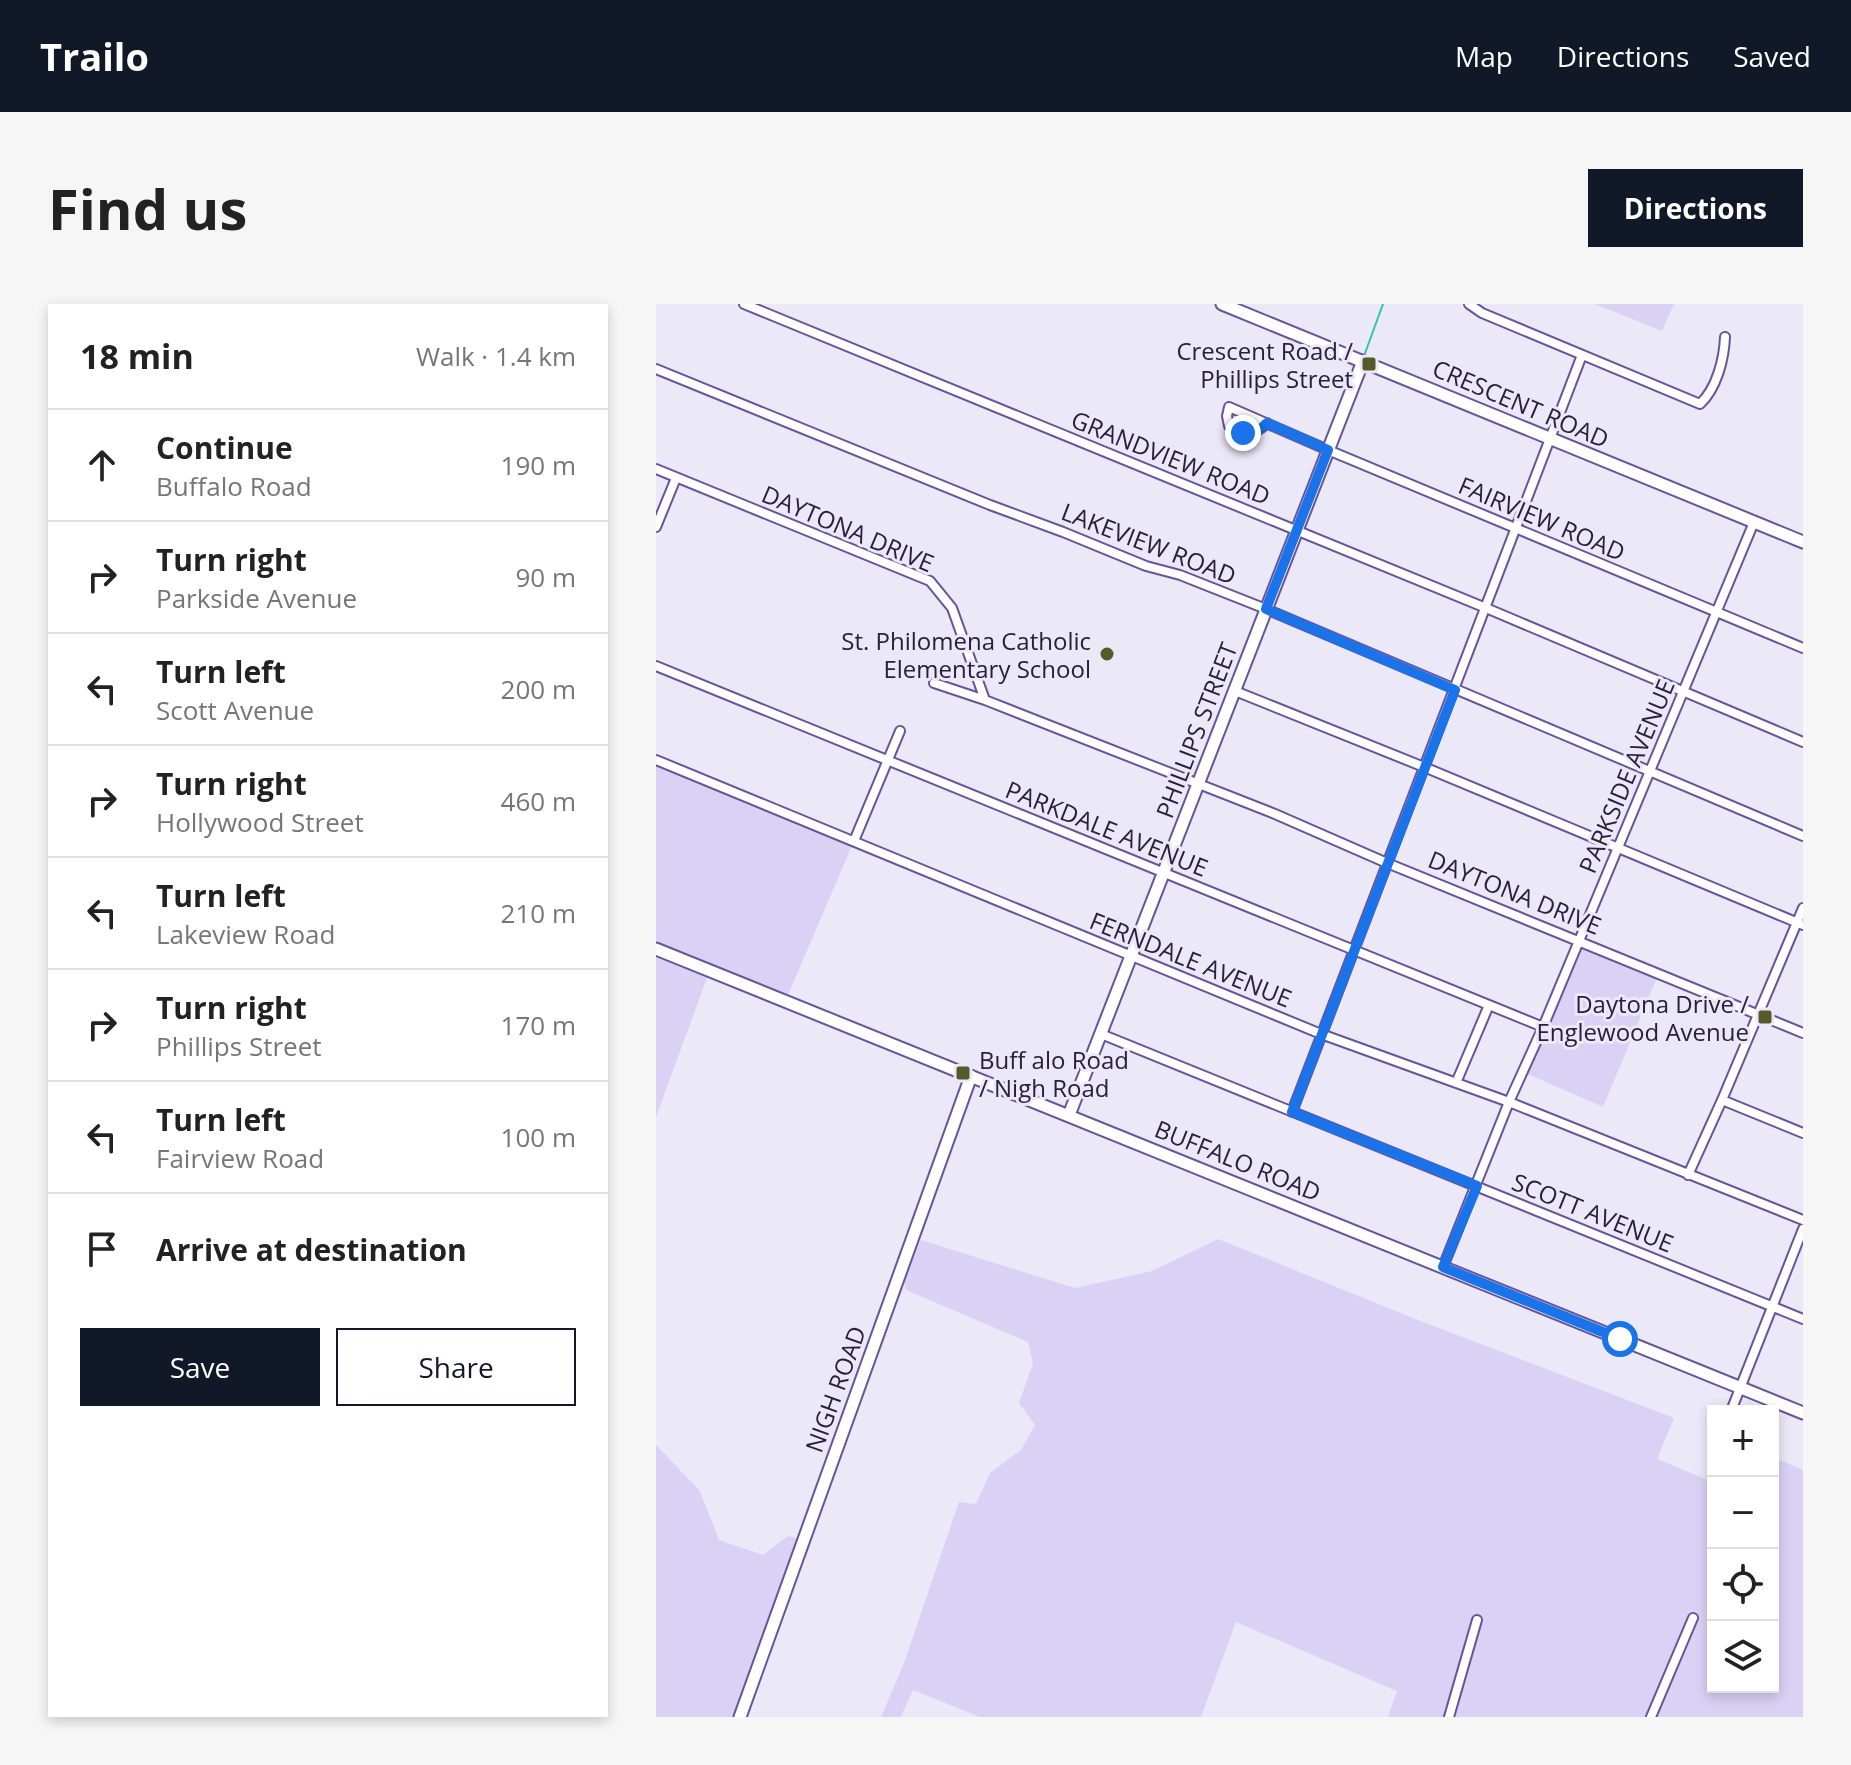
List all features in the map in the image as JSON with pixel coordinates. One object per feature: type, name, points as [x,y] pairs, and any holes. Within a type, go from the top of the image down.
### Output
[{"type":"street","name":"GRANDVIEW ROAD","points":[[747,304],[1803,742]]},
{"type":"street","name":"CRESCENT ROAD","points":[[1222,304],[1803,542]]},
{"type":"street","points":[[1469,304],[1482,313],[1700,404],[1712,389],[1725,353],[1725,337]]},
{"type":"street","points":[[1292,1112],[1582,355]]},
{"type":"street","name":"PHILLIPS STREET","points":[[1069,1115],[1328,450],[1360,360]]},
{"type":"street","name":"LAKEVIEW ROAD","points":[[656,369],[990,505],[1266,609],[1803,836]]},
{"type":"street","name":"FAIRVIEW ROAD","points":[[1267,423],[1253,433],[1243,433],[1229,426],[1229,407],[1803,648]]},
{"type":"street","name":"DAYTONA DRIVE","points":[[656,469],[930,581],[952,608],[985,700],[1275,814],[1803,1033]]},
{"type":"street","points":[[656,527],[676,478]]},
{"type":"street","name":"PARKSIDE AVENUE","points":[[1443,1267],[1509,1102],[1754,522]]},
{"type":"street","name":"PARKDALE AVENUE","points":[[656,666],[1543,1027]]},
{"type":"street","points":[[934,683],[985,700]]},
{"type":"street","points":[[1235,691],[1800,923]]},
{"type":"street","points":[[854,841],[900,731]]},
{"type":"street","name":"FERNDALE AVENUE","points":[[656,760],[1321,1034],[1509,1102],[1803,1220]]},
{"type":"street","points":[[1688,1175],[1800,923],[1803,908]]},
{"type":"street","name":"BUFFALO ROAD","points":[[656,949],[1803,1413]]},
{"type":"street","points":[[1456,1083],[1489,1005]]},
{"type":"street","name":"SCOTT AVENUE","points":[[1101,1034],[1803,1319]]},
{"type":"street","name":"NIGH ROAD","points":[[740,1717],[971,1076]]},
{"type":"street","points":[[1722,1100],[1803,1133]]},
{"type":"street","points":[[1733,1405],[1803,1229]]},
{"type":"street","points":[[1651,1717],[1693,1618]]},
{"type":"street","points":[[1449,1717],[1477,1620]]},
{"type":"shaded area","points":[[1595,304],[1674,304],[1662,331]]},
{"type":"shaded area","points":[[656,760],[854,841],[785,1002],[656,949]]},
{"type":"shaded area","points":[[1580,940],[1659,973],[1603,1107],[1523,1072]]},
{"type":"shaded area","points":[[656,954],[708,975],[656,1117]]},
{"type":"shaded area","points":[[1218,1239],[1674,1418],[1657,1459],[1707,1480],[1707,1693],[1779,1693],[1779,1460],[1803,1470],[1803,1717],[1388,1717],[1397,1691],[1236,1622],[1201,1717],[980,1717],[913,1690],[901,1717],[881,1717],[904,1663],[959,1502],[976,1504],[990,1473],[1021,1450],[1035,1425],[1019,1403],[1033,1363],[1028,1342],[906,1290],[904,1281],[921,1240],[1075,1288],[1152,1271]]},
{"type":"shaded area","points":[[656,1445],[700,1491],[719,1540],[763,1555],[788,1536],[797,1538],[742,1708],[745,1717],[656,1717]]},
{"type":"waterway","points":[[1364,356],[1383,304]]},
{"type":"place","name":"Crescent Road / Phillips Street","points":[[1369,364]]},
{"type":"place","name":"St. Philomena Catholic Elementary School","points":[[1107,654]]},
{"type":"place","name":"Daytona Drive / Englewood Avenue","points":[[1765,1017]]},
{"type":"place","name":"Buff alo Road / Nigh Road","points":[[963,1073]]},
{"type":"route","points":[[1243,433],[1253,433],[1267,423],[1328,450],[1266,609],[1455,690],[1292,1112],[1477,1186],[1443,1267],[1620,1339]]}]
